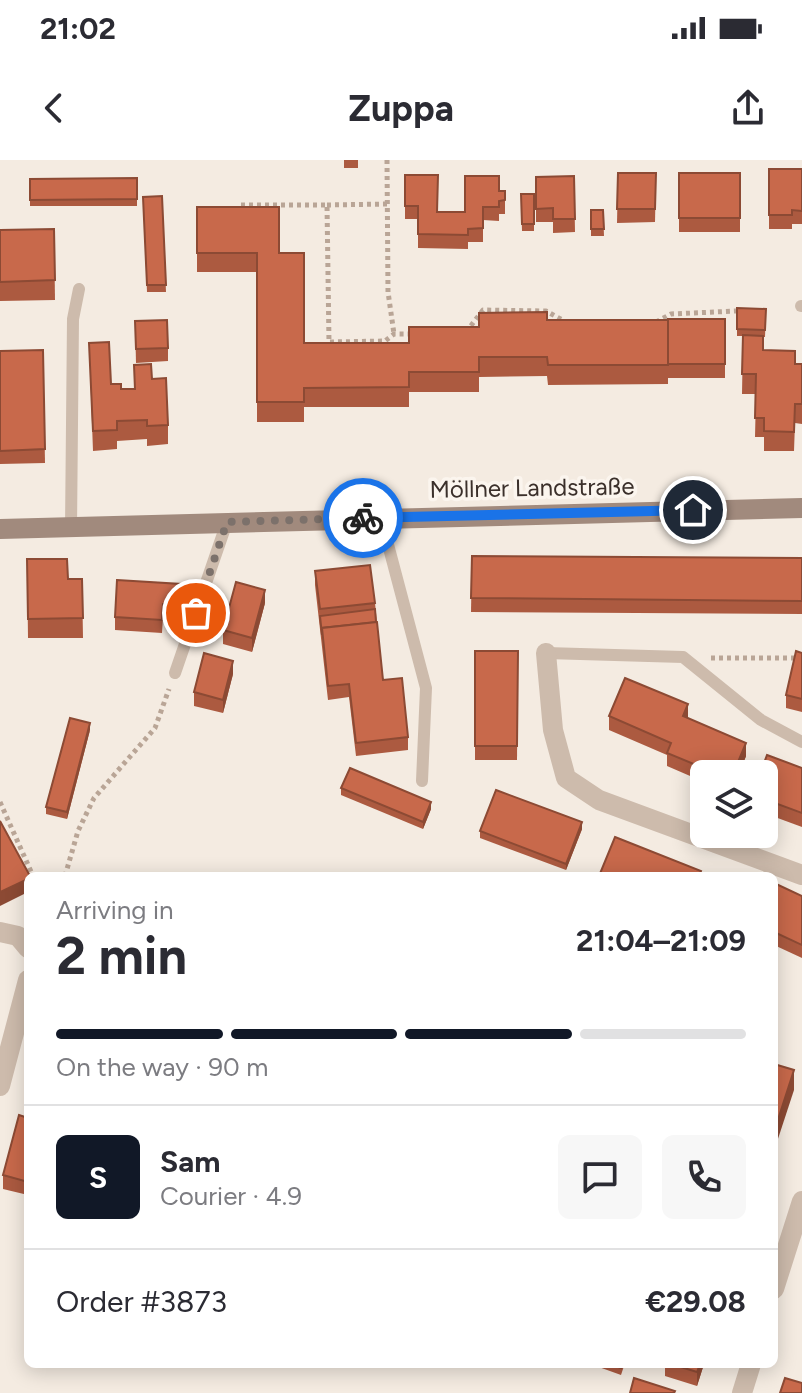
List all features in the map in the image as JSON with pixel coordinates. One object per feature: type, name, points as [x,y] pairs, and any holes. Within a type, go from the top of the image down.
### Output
[{"type":"main road","name":"Möllner Landstraße","points":[[0,529],[802,508]]},
{"type":"street","points":[[546,653],[553,730],[566,778],[599,800],[802,875]]},
{"type":"street","points":[[0,932],[18,936],[24,943]]},
{"type":"street","points":[[0,1086],[24,995]]},
{"type":"street","points":[[778,1264],[782,1238],[802,1201]]},
{"type":"street","points":[[742,1393],[750,1368]]},
{"type":"lane","points":[[71,528],[73,319],[79,289]]},
{"type":"lane","points":[[381,518],[426,688],[422,781]]},
{"type":"lane","points":[[175,673],[227,522]]},
{"type":"lane","points":[[546,653],[683,657],[761,720],[802,742]]},
{"type":"path","points":[[387,160],[388,292],[394,334]]},
{"type":"path","points":[[241,205],[387,204]]},
{"type":"path","points":[[327,205],[329,342],[385,341],[394,334],[422,334]]},
{"type":"path","points":[[451,334],[465,333],[483,310],[546,311],[565,322],[580,323]]},
{"type":"path","points":[[653,323],[671,314],[736,311]]},
{"type":"path","points":[[683,657],[802,658]]},
{"type":"path","points":[[66,872],[78,831],[94,798],[155,728],[175,673]]},
{"type":"path","points":[[0,802],[31,872]]},
{"type":"building","points":[[769,169],[802,169],[802,211],[792,210],[792,215],[769,215]]},
{"type":"building","points":[[618,173],[656,173],[655,209],[617,209]]},
{"type":"building","points":[[679,173],[740,173],[740,218],[679,218]]},
{"type":"building","points":[[405,175],[438,175],[437,212],[465,212],[465,176],[499,176],[499,191],[505,191],[505,200],[499,201],[499,207],[483,207],[483,228],[468,229],[468,235],[418,234],[418,206],[405,206]]},
{"type":"building","points":[[574,176],[575,219],[553,219],[553,208],[536,209],[536,177]]},
{"type":"building","points":[[137,178],[137,199],[30,200],[30,179]]},
{"type":"building","points":[[521,194],[534,194],[534,224],[522,224]]},
{"type":"building","points":[[162,196],[166,285],[147,285],[143,197]]},
{"type":"building","points":[[197,207],[279,207],[279,253],[304,253],[304,343],[409,343],[409,327],[479,327],[479,313],[547,312],[547,320],[668,320],[668,365],[548,365],[547,357],[479,357],[479,372],[409,372],[409,387],[304,388],[304,402],[257,402],[257,253],[197,253]]},
{"type":"building","points":[[591,210],[603,210],[604,229],[591,229]]},
{"type":"building","points":[[54,229],[55,280],[0,282],[0,230]]},
{"type":"building","points":[[737,308],[766,309],[765,330],[737,329]]},
{"type":"building","points":[[668,319],[725,319],[725,364],[668,364]]},
{"type":"building","points":[[167,320],[168,348],[136,349],[135,321]]},
{"type":"building","points":[[743,335],[763,336],[763,350],[795,351],[795,364],[802,364],[802,404],[795,404],[794,432],[764,431],[764,418],[755,418],[756,374],[742,374]]},
{"type":"building","points":[[109,342],[111,384],[121,384],[121,389],[135,389],[134,365],[151,364],[152,379],[166,378],[168,425],[147,426],[147,420],[117,421],[117,430],[93,431],[89,343]]},
{"type":"building","points":[[43,350],[45,449],[0,451],[0,351]]},
{"type":"building","points":[[472,556],[802,558],[802,601],[471,598]]},
{"type":"building","points":[[27,559],[67,559],[68,579],[82,579],[83,618],[28,619]]},
{"type":"building","points":[[370,565],[375,603],[320,609],[315,571]]},
{"type":"building","points":[[117,580],[181,584],[171,605],[163,604],[162,620],[115,617]]},
{"type":"building","points":[[236,582],[265,590],[252,638],[223,630]]},
{"type":"building","points":[[375,609],[376,622],[322,628],[322,635],[320,616]]},
{"type":"building","points":[[377,622],[383,680],[402,678],[408,737],[356,743],[349,684],[328,686],[322,628]]},
{"type":"building","points":[[475,651],[518,651],[517,746],[475,746]]},
{"type":"building","points":[[796,651],[802,653],[802,699],[786,695]]},
{"type":"building","points":[[204,653],[233,661],[223,700],[194,692]]},
{"type":"building","points":[[625,678],[688,704],[683,716],[746,743],[739,760],[690,760],[690,762],[667,753],[671,743],[609,716]]},
{"type":"building","points":[[70,718],[90,723],[67,812],[46,807]]},
{"type":"building","points":[[767,755],[802,768],[802,813],[778,804],[778,760],[765,760]]},
{"type":"building","points":[[350,768],[431,802],[423,822],[341,788]]},
{"type":"building","points":[[496,790],[582,822],[566,864],[480,831]]},
{"type":"building","points":[[0,821],[28,872],[24,872],[24,881],[0,892]]},
{"type":"building","points":[[615,837],[701,871],[701,872],[601,872]]},
{"type":"building","points":[[778,885],[802,896],[802,945],[778,934]]},
{"type":"building","points":[[778,1065],[794,1070],[778,1120]]},
{"type":"building","points":[[19,1115],[24,1117],[24,1181],[3,1175]]},
{"type":"building","points":[[634,1378],[675,1391],[630,1393]]},
{"type":"building","points":[[785,1378],[802,1383],[802,1393],[780,1393]]},
{"type":"way so far","points":[[196,613],[227,522],[363,518]]},
{"type":"route","points":[[363,518],[693,510]]}]
